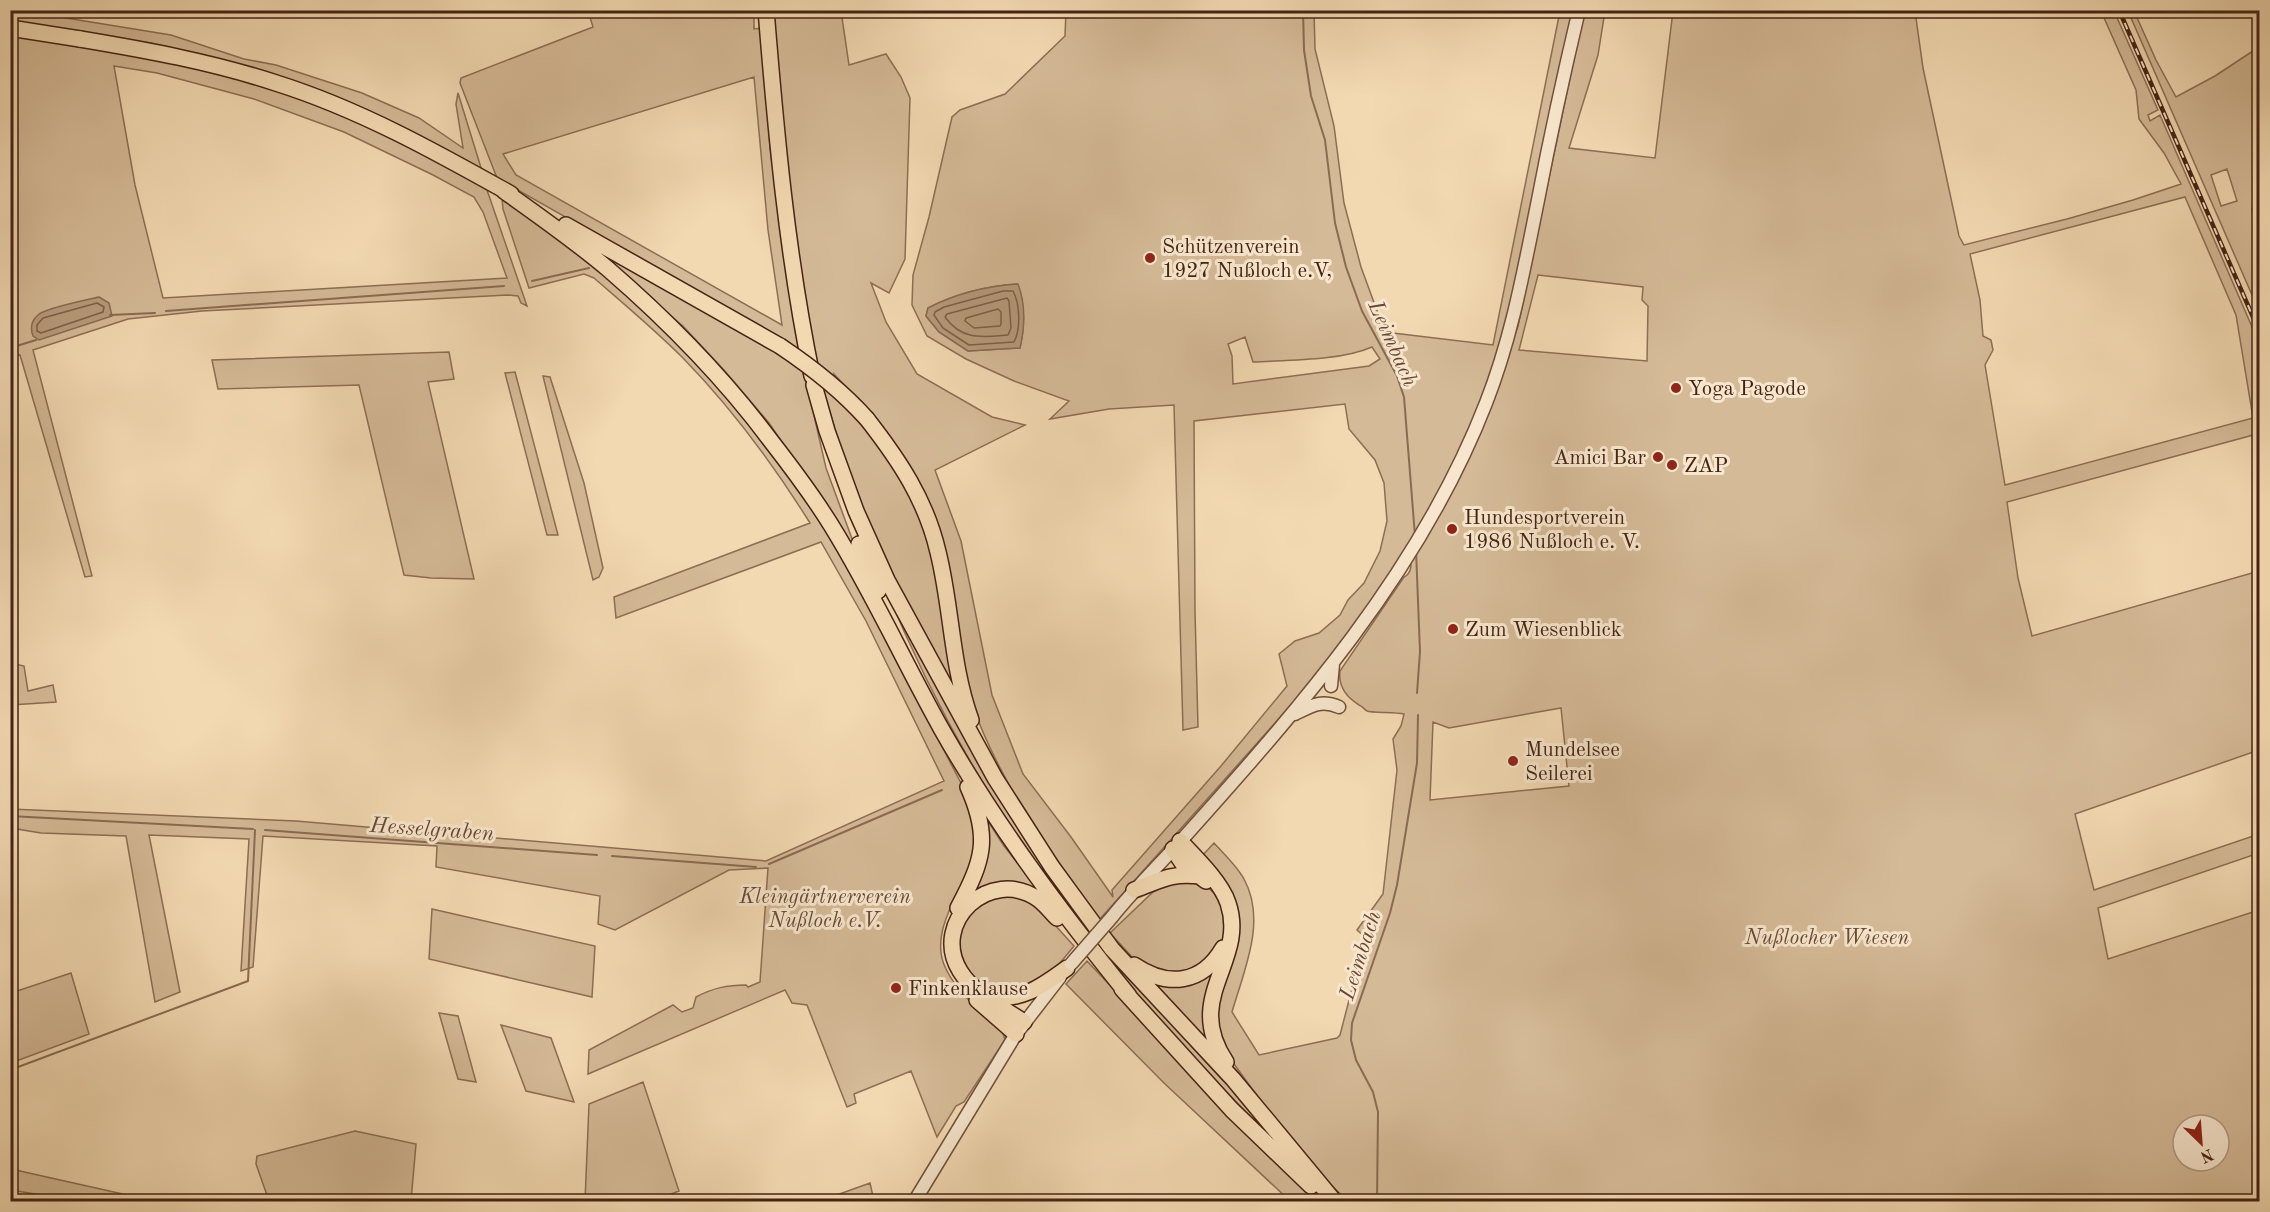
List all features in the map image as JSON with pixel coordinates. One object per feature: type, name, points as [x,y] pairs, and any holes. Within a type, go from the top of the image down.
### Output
[{"type":"main road","points":[[766,10],[774,119],[788,234],[801,323],[814,385],[835,473],[855,535],[924,697]]},
{"type":"main road","points":[[10,28],[164,53],[276,82],[323,100],[392,130],[449,159],[780,346],[815,369],[846,396],[867,419],[903,466],[929,524],[938,551],[959,680],[978,738],[991,762],[995,778]]},
{"type":"main road","points":[[504,191],[569,237],[636,293],[725,385],[770,439],[831,525],[944,732],[1018,852],[1068,920],[1129,996]]},
{"type":"main road","points":[[814,385],[827,430],[874,555],[995,778],[1052,867],[1112,949],[1233,1079],[1335,1202]]},
{"type":"main road","points":[[944,732],[976,804],[982,843],[977,873],[952,920],[948,937],[948,952],[955,973],[965,988],[1020,1028]]},
{"type":"main road","points":[[1112,949],[1142,970],[1162,979],[1178,980],[1206,970],[1215,961],[1228,936],[1228,922],[1220,896],[1200,876],[1183,864],[1177,845]]},
{"type":"main road","points":[[1177,845],[1223,892],[1232,918],[1232,943],[1213,992],[1210,1019],[1216,1044],[1233,1079]]},
{"type":"main road","points":[[1134,890],[1164,877],[1178,874],[1200,876]]},
{"type":"main road","points":[[1020,1028],[970,984],[960,971],[953,951],[953,932],[961,914],[977,897],[994,890],[1006,889],[1023,892],[1038,899],[1232,1110],[1305,1182],[1329,1202]]},
{"type":"main road","points":[[988,998],[1007,999],[1024,995],[1041,987],[1069,966]]},
{"type":"street","points":[[914,1202],[1020,1028],[1134,890],[1291,716],[1333,663],[1400,570],[1422,535],[1463,457],[1487,402],[1512,325],[1562,78],[1579,10]]},
{"type":"street","points":[[1331,686],[1333,663]]},
{"type":"street","points":[[1291,716],[1318,703],[1339,706]]},
{"type":"green space","points":[[10,11],[23,11],[171,35],[244,59],[276,65],[362,93],[419,118],[463,148],[456,104],[458,93],[482,171],[213,58],[151,43],[11,23]]},
{"type":"green space","points":[[588,11],[754,11],[754,29],[762,28],[770,148],[799,350],[497,178],[460,83],[461,78],[593,27]],"holes":[[[754,77],[768,230],[782,325],[516,175],[503,154]]]},
{"type":"green space","name":"Nußlocher Wiesen","points":[[774,11],[841,11],[849,65],[886,54],[901,77],[910,98],[905,259],[889,293],[871,283],[886,322],[917,374],[992,417],[1025,425],[935,470],[961,541],[992,695],[1023,774],[1113,897],[1112,890],[1221,766],[1287,686],[1279,654],[1295,641],[1319,633],[1340,615],[1348,600],[1364,583],[1380,551],[1387,521],[1384,483],[1375,460],[1349,429],[1345,404],[1194,421],[1198,727],[1183,730],[1174,405],[1109,409],[1050,419],[1069,401],[1014,381],[966,359],[927,336],[912,305],[913,275],[952,117],[960,110],[1005,94],[1065,36],[1066,11],[1314,11],[1315,49],[1334,126],[1344,203],[1361,267],[1379,316],[1393,333],[1493,345],[1560,11],[1573,11],[1551,107],[1519,273],[1504,334],[1475,420],[1446,484],[1426,520],[1427,536],[1460,477],[1492,402],[1518,326],[1584,11],[1605,11],[1598,55],[1569,148],[1655,158],[1673,11],[1915,11],[1923,68],[1959,236],[1964,245],[2067,219],[2181,184],[2164,153],[2139,119],[2136,90],[2101,11],[2114,11],[2158,110],[2148,115],[2150,121],[2160,115],[2259,343],[2259,441],[2257,434],[2007,502],[2018,578],[2032,636],[2259,571],[2259,750],[2075,814],[2094,890],[2259,834],[2259,853],[2098,908],[2108,959],[2259,910],[2259,1201],[1348,1201],[1304,1160],[1226,1053],[1220,1039],[1214,1014],[1236,932],[1236,918],[1228,892],[1201,857],[1214,843],[1241,874],[1251,895],[1254,912],[1251,946],[1232,1012],[1259,1055],[1337,1038],[1340,1035],[1354,981],[1370,942],[1357,930],[1383,894],[1397,770],[1393,739],[1401,726],[1404,714],[1367,711],[1350,699],[1344,691],[1340,682],[1340,671],[1404,577],[1410,572],[1409,546],[1357,623],[1301,694],[1100,919],[1027,815],[996,760],[983,731],[966,685],[949,572],[942,543],[921,490],[873,418],[834,374],[839,401],[893,459],[922,514],[933,548],[943,596],[953,677],[965,715],[896,589],[876,546],[849,475],[814,360],[803,300],[782,146]],"holes":[[[2185,197],[2236,315],[2253,418],[2005,485],[1985,365],[1993,350],[1991,340],[1983,336],[1980,300],[1970,254]],[[1538,275],[1643,287],[1642,300],[1648,306],[1647,361],[1519,350]],[[1017,284],[1022,300],[1024,324],[1020,348],[968,351],[939,332],[926,316],[928,308],[949,299],[983,289]],[[1245,337],[1253,362],[1330,357],[1359,352],[1372,347],[1380,359],[1369,366],[1233,384],[1232,356],[1228,344]],[[1561,708],[1569,786],[1430,800],[1433,722],[1449,728]]]},
{"type":"green space","points":[[2128,11],[2134,11],[2176,97],[2215,76],[2259,47],[2259,58],[2256,59],[2260,68],[2260,202],[2252,208],[2259,245],[2259,311]],"holes":[[[2227,169],[2237,201],[2221,206],[2211,175]]]},
{"type":"green space","points":[[11,33],[128,51],[272,88],[383,130],[461,172],[487,190],[527,306],[521,303],[518,296],[508,295],[202,311],[128,319],[33,350],[92,576],[85,577],[20,355],[11,357]],"holes":[[[114,66],[157,73],[254,99],[344,132],[474,197],[483,212],[507,278],[163,298],[135,185]]]},
{"type":"green space","name":"Kleingärtnerverein Nußloch e.V.","points":[[502,199],[530,215],[586,257],[689,352],[790,472],[850,568],[964,789],[975,822],[977,836],[972,858],[945,922],[941,938],[941,953],[946,969],[957,987],[1002,1030],[1005,1040],[964,1102],[956,1106],[937,1137],[911,1071],[854,1094],[856,1103],[847,1107],[807,1005],[792,1003],[785,990],[588,1074],[589,1050],[673,1005],[682,1012],[693,1008],[696,997],[708,991],[733,986],[746,985],[748,987],[760,982],[768,868],[729,870],[615,930],[598,924],[600,896],[436,867],[437,846],[263,836],[253,967],[241,971],[249,839],[149,835],[180,992],[155,1002],[126,836],[41,833],[11,828],[10,809],[296,821],[766,861],[944,781],[866,621],[821,542],[616,618],[614,597],[810,523],[766,458],[700,376],[639,317],[594,278],[584,274],[529,288],[503,209]]},
{"type":"green space","points":[[572,233],[803,367],[826,468],[858,555],[769,423],[724,370],[683,326]]},
{"type":"green space","points":[[449,352],[454,379],[428,382],[474,579],[404,575],[359,385],[218,389],[212,360]]},
{"type":"green space","points":[[515,372],[558,535],[547,535],[505,373]]},
{"type":"green space","points":[[543,376],[550,377],[584,483],[603,568],[599,577],[593,580]]},
{"type":"green space","points":[[885,587],[1091,926],[1086,932],[1026,851],[973,767],[926,678]]},
{"type":"green space","points":[[11,663],[24,666],[28,691],[53,685],[56,702],[11,705]]},
{"type":"green space","points":[[984,815],[1004,846],[1040,891],[1025,889],[969,900]]},
{"type":"green space","points":[[1181,878],[1208,888],[1220,903],[1225,921],[1223,940],[1216,957],[1172,979],[1134,959],[1110,933],[1153,892]]},
{"type":"green space","points":[[1009,893],[1034,902],[1074,946],[1055,969],[1030,988],[989,992],[968,976],[958,950],[959,936],[964,920],[981,901]]},
{"type":"green space","points":[[432,909],[595,946],[592,997],[429,959]]},
{"type":"green space","points":[[1104,941],[1233,1083],[1286,1152],[1213,1078],[1143,1001],[1099,947]]},
{"type":"green space","points":[[1087,961],[1303,1189],[1317,1201],[1290,1201],[1164,1083],[1066,984]]},
{"type":"green space","points":[[1217,967],[1213,1049],[1153,982]]},
{"type":"green space","points":[[71,973],[89,1034],[11,1063],[11,993]]},
{"type":"green space","points":[[439,1013],[458,1016],[476,1082],[458,1079]]},
{"type":"green space","points":[[501,1025],[551,1038],[574,1102],[526,1091]]},
{"type":"green space","points":[[643,1082],[679,1191],[653,1201],[585,1201],[589,1104]]},
{"type":"green space","points":[[355,1131],[416,1144],[411,1201],[269,1201],[256,1164],[257,1156]]},
{"type":"green space","points":[[11,1169],[154,1201],[77,1201],[11,1190]]},
{"type":"green space","points":[[870,1183],[874,1201],[836,1201],[834,1196]]},
{"type":"water","points":[[1018,284],[1024,316],[1020,348],[968,351],[939,332],[926,316],[928,308],[960,295]]},
{"type":"water","points":[[99,297],[109,303],[112,316],[39,340],[33,336],[31,327],[36,317],[42,312]]},
{"type":"waterway","name":"Leimbach","points":[[1303,10],[1304,50],[1311,96],[1325,140],[1335,223],[1346,267],[1362,311],[1397,376],[1404,397],[1415,536]]},
{"type":"waterway","points":[[532,281],[589,268]]},
{"type":"waterway","points":[[166,311],[504,286]]},
{"type":"waterway","points":[[110,315],[155,313]]},
{"type":"waterway","points":[[10,348],[36,340]]},
{"type":"waterway","name":"Leimbach","points":[[1416,550],[1420,652],[1417,693]]},
{"type":"waterway","name":"Leimbach","points":[[1377,1202],[1378,1112],[1373,1092],[1356,1060],[1351,1040],[1352,1023],[1390,913],[1397,885],[1417,763],[1418,715]]},
{"type":"waterway","name":"Hesselgraben","points":[[769,864],[942,790]]},
{"type":"waterway","name":"Hesselgraben","points":[[10,816],[253,829]]},
{"type":"waterway","points":[[10,1070],[248,981],[255,830]]},
{"type":"waterway","name":"Hesselgraben","points":[[265,830],[597,855]]},
{"type":"waterway","name":"Hesselgraben","points":[[612,856],[756,867]]},
{"type":"railway","points":[[2119,10],[2260,333]]},
{"type":"place","name":"Schützenverein 1927 Nußloch e.V,","points":[[1150,258]]},
{"type":"place","name":"Yoga Pagode","points":[[1676,388]]},
{"type":"place","name":"Amici Bar","points":[[1658,457]]},
{"type":"place","name":"ZAP","points":[[1672,465]]},
{"type":"place","name":"Hundesportverein 1986 Nußloch e. V.","points":[[1452,529]]},
{"type":"place","name":"Zum Wiesenblick","points":[[1453,629]]},
{"type":"place","name":"Mundelsee Seilerei","points":[[1513,761]]},
{"type":"place","name":"Finkenklause","points":[[896,988]]}]
